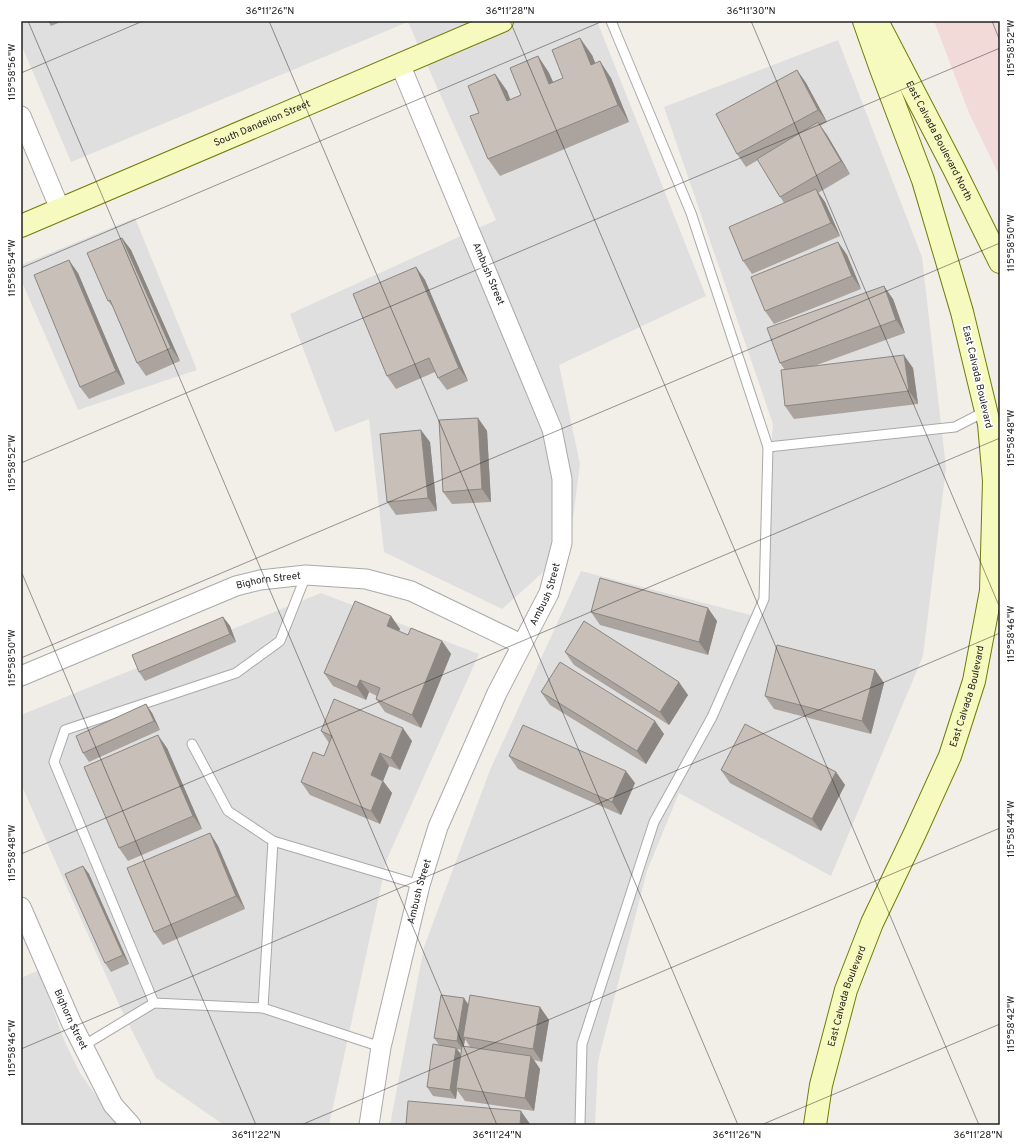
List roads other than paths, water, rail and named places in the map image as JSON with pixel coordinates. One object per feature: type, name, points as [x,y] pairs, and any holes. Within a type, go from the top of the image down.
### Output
[{"type":"main road","name":"South Dandelion Street","points":[[21,226],[502,21]]},
{"type":"main road","name":"East Calvada Boulevard","points":[[815,1125],[821,1085],[846,990],[872,923],[950,756],[974,681],[991,591],[994,481],[989,424],[993,408],[962,312],[923,180],[864,21]]},
{"type":"main road","name":"East Calvada Boulevard North","points":[[877,21],[954,169],[1000,262]]},
{"type":"street","name":"Ambush Street","points":[[369,1125],[381,1047],[420,885],[438,827],[496,693],[549,593],[562,543],[562,479],[552,430],[400,64]]},
{"type":"street","points":[[21,116],[60,209]]},
{"type":"street","name":"Bighorn Street","points":[[21,676],[236,586],[260,580],[306,575],[366,579],[411,591],[521,644]]},
{"type":"street","name":"Bighorn Street","points":[[21,907],[83,1046],[113,1105],[131,1125]]},
{"type":"lane","points":[[580,1125],[582,1044],[654,822],[712,717],[764,598],[768,447],[691,213],[611,21]]},
{"type":"lane","points":[[768,447],[955,427],[993,408]]},
{"type":"lane","points":[[154,1003],[54,762],[65,730],[236,673],[280,641],[306,575]]},
{"type":"lane","points":[[192,744],[228,811],[273,841],[420,885]]},
{"type":"lane","points":[[263,1008],[273,841]]},
{"type":"lane","points":[[83,1046],[154,1003],[263,1008],[381,1047]]}]
